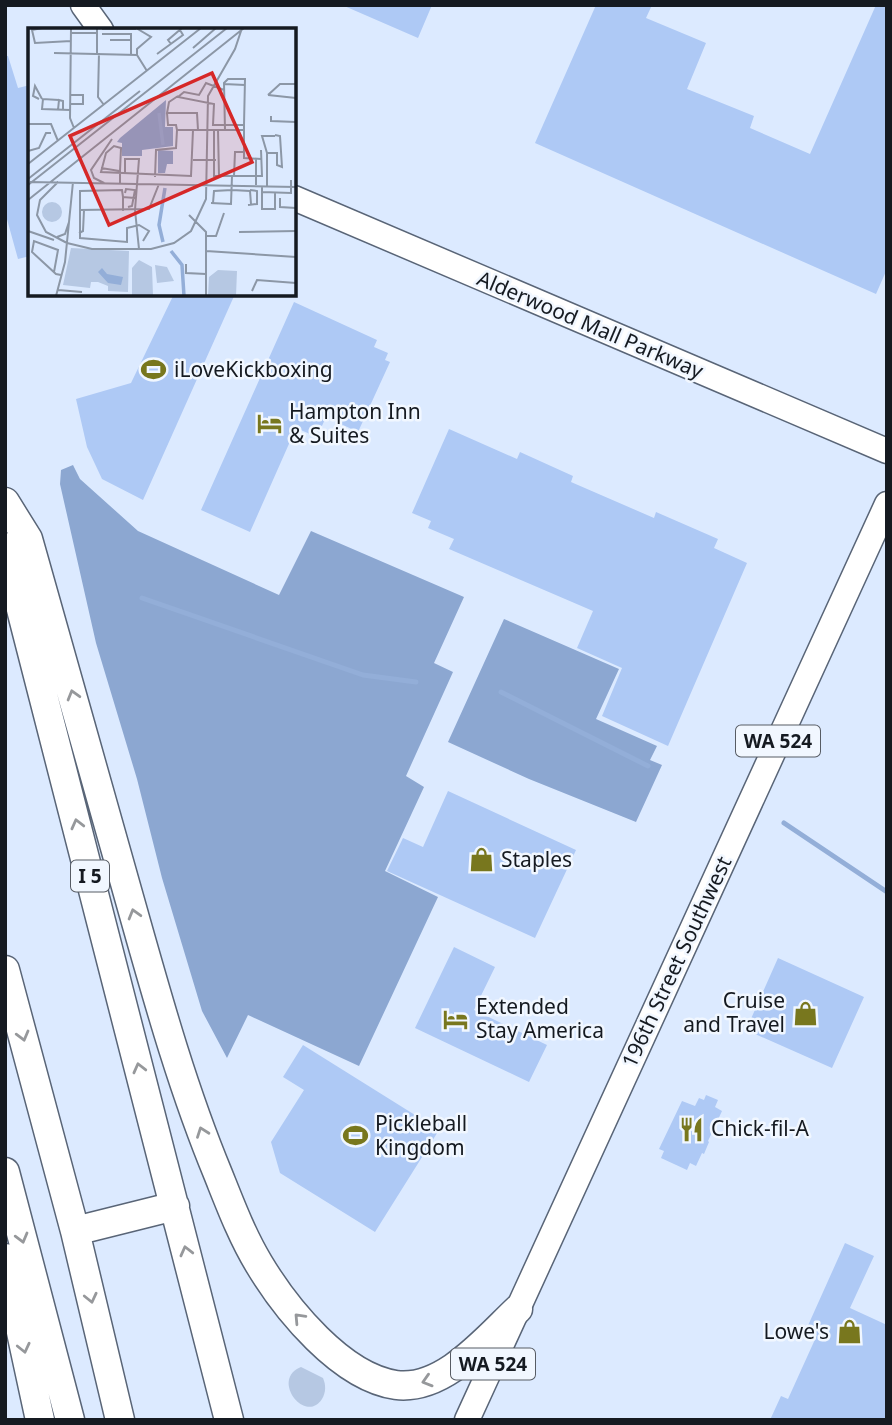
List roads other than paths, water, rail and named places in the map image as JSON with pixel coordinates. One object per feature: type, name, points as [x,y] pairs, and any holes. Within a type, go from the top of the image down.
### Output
[{"type":"highway","points":[[5,502],[29,539],[172,1050],[236,1218],[268,1278],[291,1309],[322,1343],[342,1360],[359,1373],[397,1385],[416,1385],[438,1378],[457,1366],[518,1309]]},
{"type":"highway","name":"I 5","points":[[5,547],[229,1420]]},
{"type":"highway","points":[[5,970],[75,1231],[120,1420]]},
{"type":"highway","points":[[5,1172],[70,1420]]},
{"type":"highway","points":[[75,1231],[175,1206]]},
{"type":"highway","points":[[5,1258],[40,1420]]},
{"type":"highway","points":[[198,1296],[242,1420]]},
{"type":"main road","points":[[83,5],[99,28]]},
{"type":"main road","name":"Alderwood Mall Parkway","points":[[296,199],[887,451]]},
{"type":"main road","name":"196th Street Southwest","points":[[467,1420],[887,504]]},
{"type":"waterway","points":[[142,598],[363,675],[416,682]]},
{"type":"waterway","points":[[501,692],[648,766]]},
{"type":"waterway","points":[[784,823],[887,892]]},
{"type":"place","name":"iLoveKickboxing","points":[[154,370]]},
{"type":"place","name":"Hampton Inn & Suites","points":[[269,424]]},
{"type":"place","name":"Staples","points":[[481,860]]},
{"type":"place","name":"Cruise and Travel","points":[[805,1013]]},
{"type":"place","name":"Extended Stay America","points":[[456,1019]]},
{"type":"place","name":"Chick-fil-A","points":[[691,1129]]},
{"type":"place","name":"Pickleball Kingdom","points":[[355,1136]]},
{"type":"place","name":"Lowe's","points":[[849,1332]]}]
